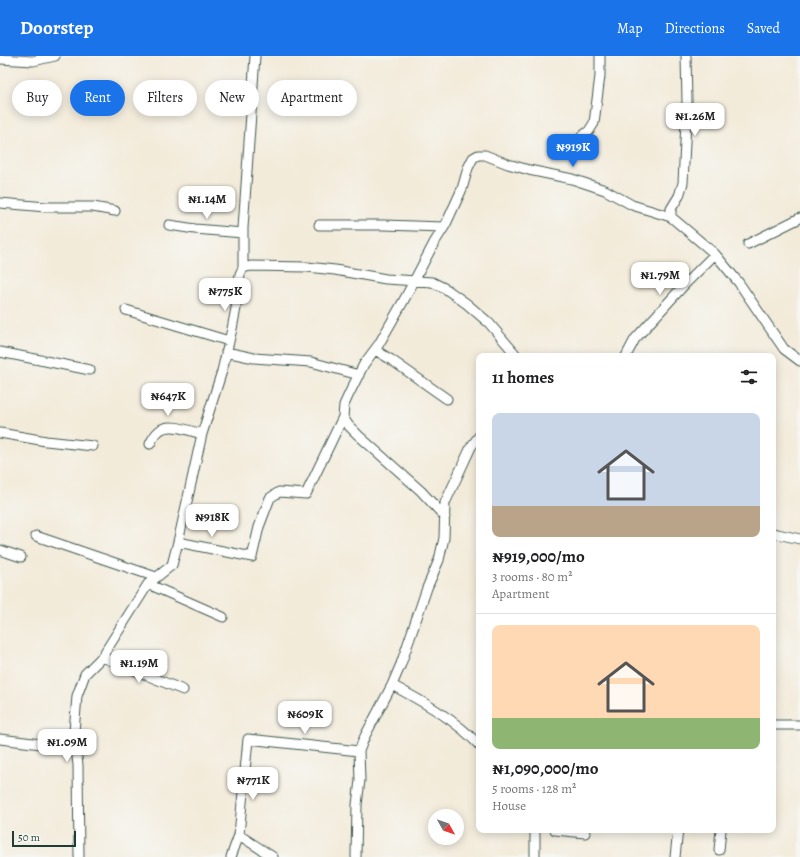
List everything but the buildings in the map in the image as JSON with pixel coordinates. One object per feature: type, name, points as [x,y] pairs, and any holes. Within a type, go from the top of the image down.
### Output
[{"type":"street","points":[[0,56],[0,60],[33,61],[56,56]]},
{"type":"street","points":[[78,857],[78,765],[74,732],[77,696],[85,674],[102,657],[148,584],[172,565],[202,434],[222,371],[229,341],[236,308],[240,274],[243,268],[243,233],[255,56]]},
{"type":"street","points":[[582,136],[589,131],[594,123],[600,76],[600,56]]},
{"type":"street","points":[[671,217],[671,209],[679,196],[683,183],[687,101],[686,56]]},
{"type":"street","points":[[178,542],[252,557],[270,498],[279,492],[306,494],[343,417],[346,399],[404,300],[444,227],[462,189],[468,168],[473,158],[478,155],[485,155],[530,170],[578,181],[605,190],[632,205],[671,217],[716,254],[739,283],[784,349],[800,361]]},
{"type":"street","points":[[0,203],[58,208],[93,207],[115,211]]},
{"type":"street","points":[[748,244],[800,218]]},
{"type":"street","points":[[169,225],[243,233]]},
{"type":"street","points":[[319,225],[444,227]]},
{"type":"street","points":[[628,353],[635,339],[686,283],[716,254]]},
{"type":"street","points":[[243,268],[251,266],[307,267],[335,270],[386,279],[413,282],[432,282],[446,289],[457,297],[488,323],[514,353]]},
{"type":"street","points":[[126,310],[229,341]]},
{"type":"street","points":[[374,350],[390,359],[447,399]]},
{"type":"street","points":[[0,352],[90,370]]},
{"type":"street","points":[[226,352],[254,358],[311,362],[359,375]]},
{"type":"street","points":[[343,417],[348,425],[358,435],[421,491],[445,517]]},
{"type":"street","points":[[150,444],[160,430],[169,428],[182,429],[202,434]]},
{"type":"street","points":[[0,433],[46,441],[92,446]]},
{"type":"street","points":[[356,857],[357,805],[360,780],[359,751],[365,736],[392,686],[408,645],[427,588],[439,560],[444,538],[445,503],[471,447],[476,440]]},
{"type":"street","points":[[776,534],[800,539]]},
{"type":"street","points":[[36,536],[156,577]]},
{"type":"street","points":[[0,550],[21,557]]},
{"type":"street","points":[[148,584],[223,617]]},
{"type":"street","points":[[102,657],[183,690]]},
{"type":"street","points":[[392,686],[435,708],[476,742]]},
{"type":"street","points":[[776,725],[800,725]]},
{"type":"street","points":[[0,739],[42,744],[75,742]]},
{"type":"street","points":[[231,857],[239,835],[248,739],[359,751]]},
{"type":"street","points":[[535,833],[535,857]]},
{"type":"street","points":[[675,857],[678,833]]},
{"type":"street","points":[[719,850],[721,833]]},
{"type":"street","points":[[239,835],[273,857]]}]
